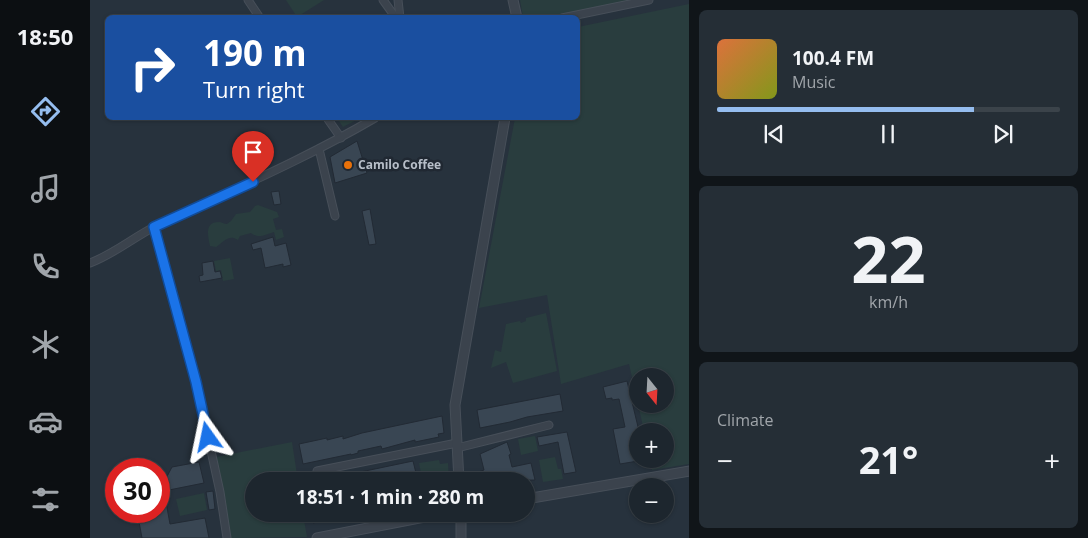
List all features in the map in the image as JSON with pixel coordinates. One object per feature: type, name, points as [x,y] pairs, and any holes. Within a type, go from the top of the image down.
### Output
[{"type":"street","points":[[248,0],[258,15]]},
{"type":"street","points":[[383,0],[396,15]]},
{"type":"street","points":[[398,0],[398,15]]},
{"type":"street","points":[[513,0],[516,15]]},
{"type":"street","points":[[576,15],[649,0]]},
{"type":"street","points":[[328,120],[341,138]]},
{"type":"street","points":[[90,263],[154,227],[253,182],[341,138],[372,120]]},
{"type":"street","points":[[458,472],[455,404],[505,120]]},
{"type":"street","points":[[319,149],[335,216]]},
{"type":"street","points":[[154,227],[196,382],[220,492],[227,538]]},
{"type":"street","points":[[316,471],[457,446],[549,425]]},
{"type":"street","points":[[535,497],[689,471]]},
{"type":"street","points":[[317,538],[399,522]]},
{"type":"street","points":[[461,522],[461,538]]},
{"type":"green space","points":[[286,0],[324,0],[300,15],[296,15]]},
{"type":"green space","points":[[520,0],[635,0],[562,15],[523,15]]},
{"type":"green space","points":[[689,4],[689,464],[674,466],[674,423],[642,423],[640,413],[674,413],[674,368],[630,368],[629,364],[561,384],[547,295],[479,308],[515,120],[580,120],[580,27]]},
{"type":"green space","points":[[338,120],[356,120],[343,127]]},
{"type":"green space","points":[[258,205],[277,212],[279,217],[273,219],[276,230],[282,229],[284,237],[276,240],[274,232],[259,236],[251,233],[240,236],[238,240],[229,238],[216,247],[210,246],[208,230],[211,224],[219,222],[227,224],[236,214],[250,212]]},
{"type":"green space","points":[[230,258],[234,279],[223,281],[221,270],[216,271],[214,261]]},
{"type":"green space","points":[[546,313],[557,371],[513,383],[506,362],[491,368],[495,350],[501,352],[506,324],[520,321],[521,323],[526,321],[526,318]]},
{"type":"green space","points":[[535,436],[538,451],[521,455],[518,439]]},
{"type":"green space","points":[[292,442],[297,472],[245,472],[245,522],[304,522],[307,537],[231,538],[216,457]]},
{"type":"green space","points":[[555,457],[558,469],[561,469],[563,479],[543,482],[539,460]]},
{"type":"green space","points":[[439,460],[440,464],[448,463],[448,472],[421,472],[419,463]]},
{"type":"green space","points":[[204,493],[207,510],[180,516],[176,499]]},
{"type":"building","name":"Camilo Coffee","points":[[357,141],[367,173],[335,183],[330,157]]},
{"type":"building","points":[[279,191],[281,204],[274,205],[271,192]]},
{"type":"building","points":[[370,209],[376,244],[369,245],[362,211]]},
{"type":"building","points":[[273,237],[275,246],[286,243],[291,265],[283,267],[283,264],[265,268],[261,248],[253,250],[251,244]]},
{"type":"building","points":[[213,261],[215,272],[220,271],[222,278],[200,282],[199,276],[203,275],[202,263]]},
{"type":"building","points":[[627,381],[629,413],[635,413],[637,423],[629,423],[629,462],[620,464],[613,429],[625,427],[619,399],[606,399],[603,387]]},
{"type":"building","points":[[560,394],[563,411],[480,428],[477,410]]},
{"type":"building","points":[[442,416],[444,433],[438,434],[439,437],[415,442],[415,440],[382,449],[381,446],[358,451],[358,453],[351,455],[303,464],[299,444],[343,436],[343,439],[362,433]]},
{"type":"building","points":[[567,432],[576,472],[564,474],[558,442],[539,446],[537,437]]},
{"type":"building","points":[[507,442],[511,454],[509,455],[512,467],[531,463],[533,472],[478,472],[484,470],[480,454]]},
{"type":"building","points":[[413,461],[416,472],[360,472]]},
{"type":"building","points":[[199,462],[204,483],[170,490],[170,471],[172,467]]},
{"type":"building","points":[[213,491],[215,509],[209,510],[206,492]]},
{"type":"building","points":[[205,518],[209,538],[142,538],[139,523],[170,524]]},
{"type":"place","name":"Camilo Coffee","points":[[348,165]]},
{"type":"route","points":[[208,437],[196,382],[154,227],[253,182]]}]
